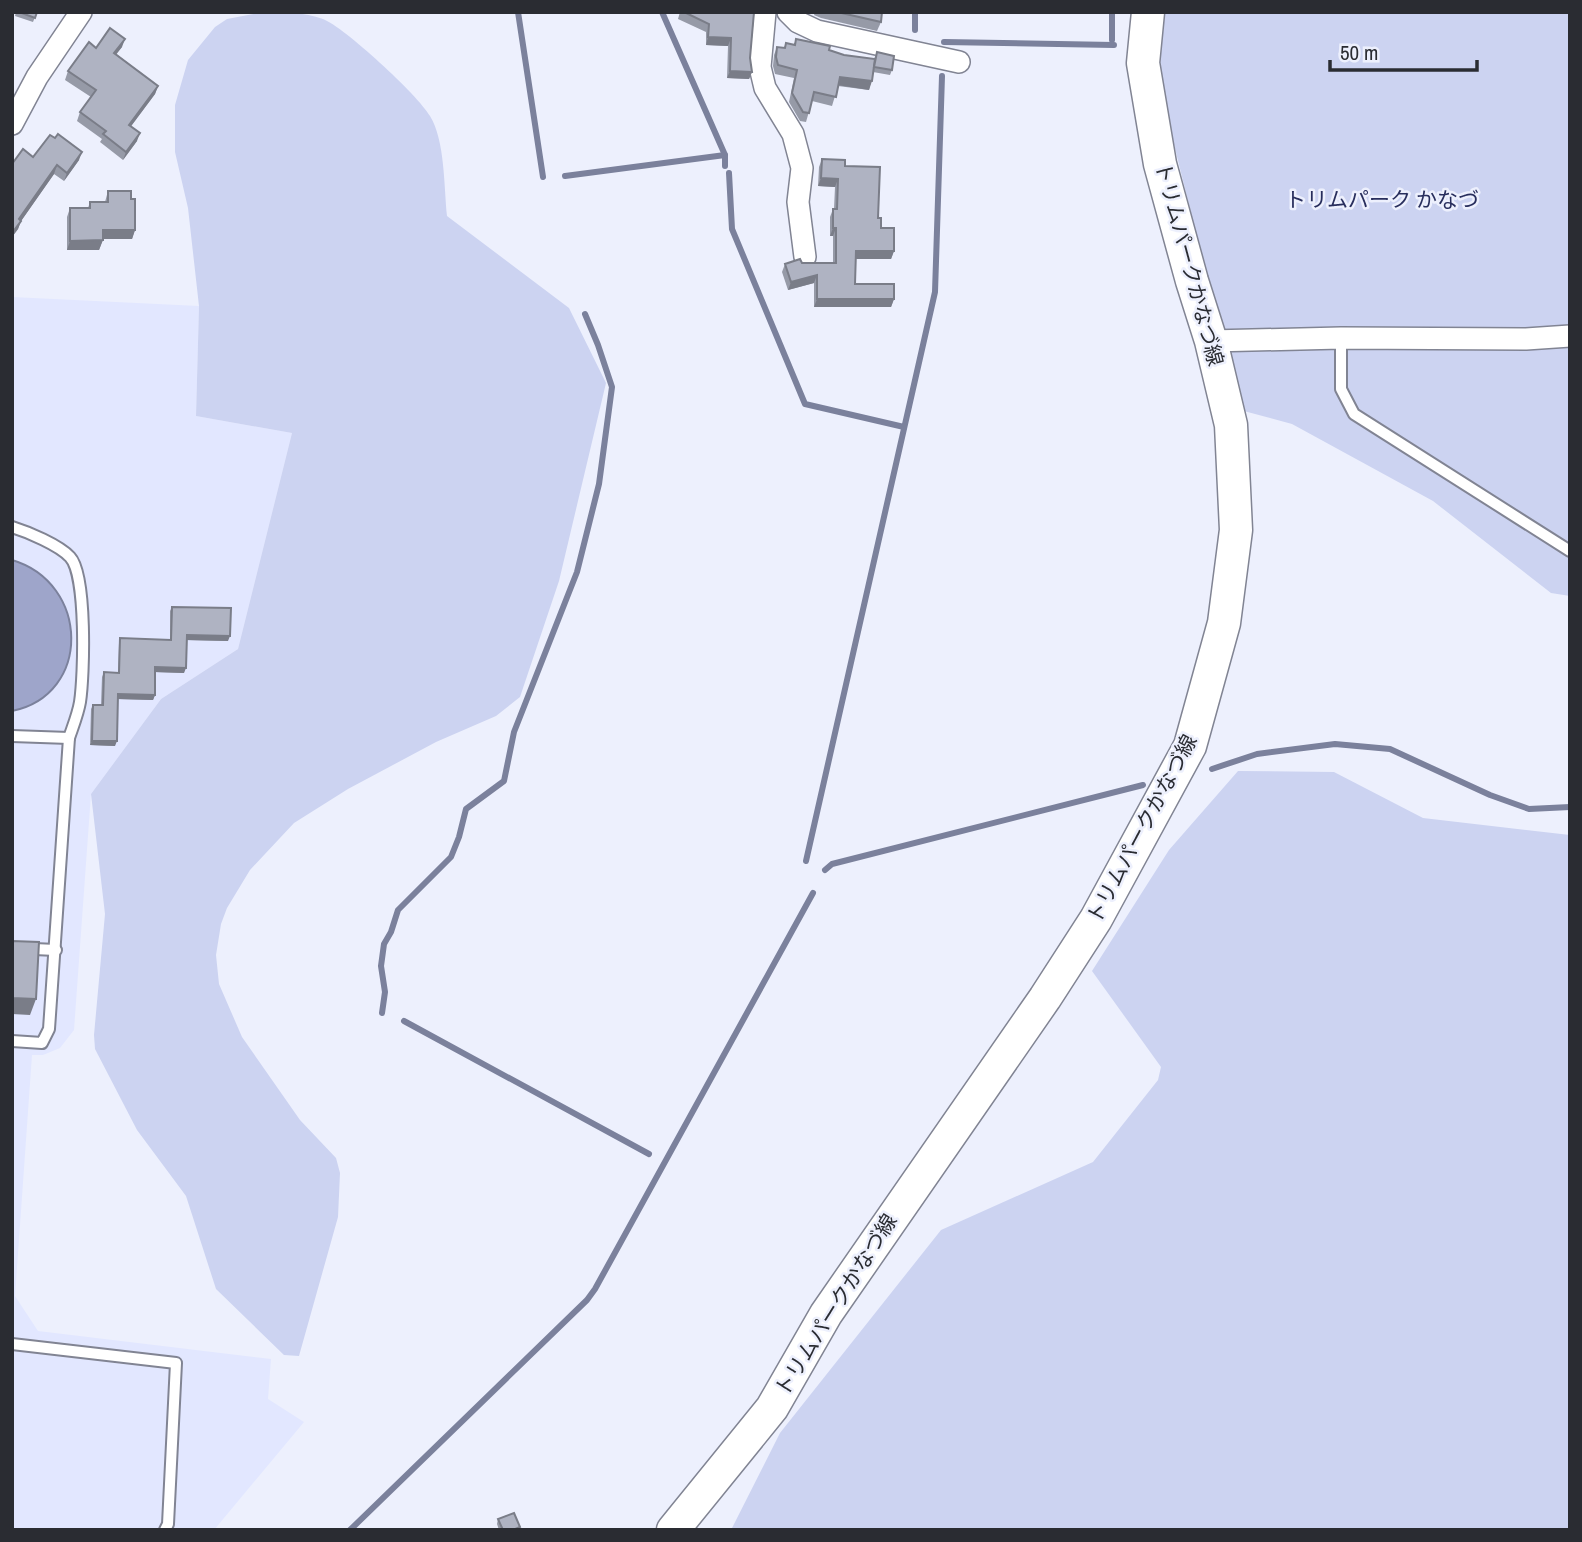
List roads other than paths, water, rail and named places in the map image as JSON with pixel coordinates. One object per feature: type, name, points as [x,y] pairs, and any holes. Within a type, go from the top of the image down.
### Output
[{"type":"main road","name":"トリムパークかなづ線","points":[[673,1530],[772,1408],[825,1314],[1045,998],[1096,919],[1191,746],[1224,623],[1236,530],[1231,425],[1211,341],[1160,164],[1143,63],[1148,12]]},
{"type":"street","points":[[12,124],[37,77],[81,12]]},
{"type":"street","points":[[765,12],[760,67],[765,89],[793,134],[802,168],[798,202],[805,257]]},
{"type":"street","points":[[788,12],[798,22],[817,31],[959,62]]},
{"type":"street","points":[[1211,341],[1341,338],[1526,339],[1570,336]]},
{"type":"lane","points":[[1341,338],[1341,388],[1354,414],[1570,551]]},
{"type":"lane","points":[[12,527],[32,533],[71,558],[80,585],[83,652],[80,702],[69,738],[49,1029],[42,1044],[12,1041]]},
{"type":"lane","points":[[12,736],[69,738]]},
{"type":"lane","points":[[12,948],[56,950]]},
{"type":"lane","points":[[12,1343],[176,1363],[169,1524],[165,1530]]},
{"type":"waterway","points":[[518,12],[543,177]]},
{"type":"waterway","points":[[662,12],[725,155]]},
{"type":"waterway","points":[[915,12],[915,30]]},
{"type":"waterway","points":[[1112,12],[1112,40]]},
{"type":"waterway","points":[[944,42],[1114,45]]},
{"type":"waterway","points":[[806,861],[935,292],[942,76]]},
{"type":"waterway","points":[[565,176],[725,155],[725,166]]},
{"type":"waterway","points":[[729,173],[732,229],[805,404],[904,427]]},
{"type":"waterway","points":[[382,1013],[385,992],[381,966],[384,944],[398,910],[451,857],[466,809],[504,781],[514,732],[577,572],[599,484],[612,387],[585,314]]},
{"type":"waterway","points":[[1212,769],[1257,754],[1335,744],[1390,749],[1490,795],[1529,809],[1570,807]]},
{"type":"waterway","points":[[825,870],[832,864],[1143,785]]},
{"type":"waterway","points":[[350,1530],[587,1300],[595,1289],[813,893]]},
{"type":"waterway","points":[[404,1021],[649,1154]]},
{"type":"park label","name":"トリムパーク かなづ","points":[[1382,200]]}]
